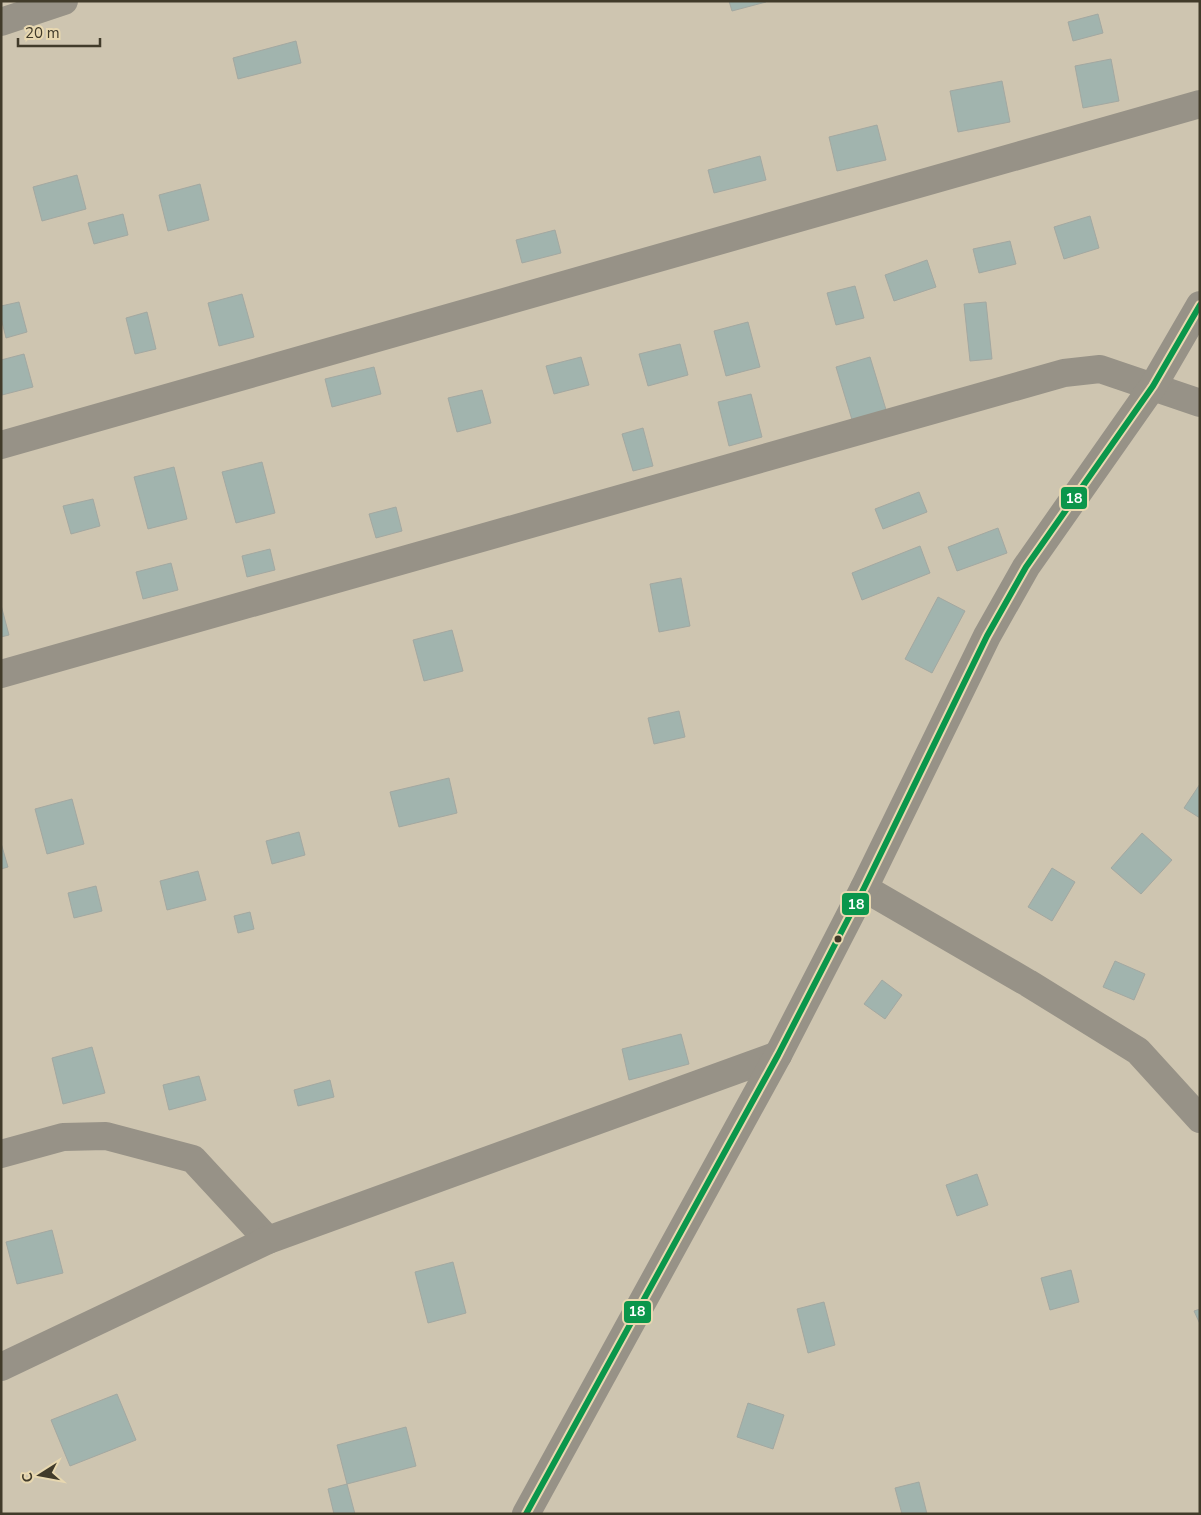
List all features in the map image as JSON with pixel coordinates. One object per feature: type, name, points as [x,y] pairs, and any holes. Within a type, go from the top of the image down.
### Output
[{"type":"street","points":[[1,22],[64,1]]},
{"type":"street","points":[[1,445],[1200,104]]},
{"type":"street","points":[[526,1514],[778,1055],[864,888],[987,636],[1026,567],[1153,386],[1200,305]]},
{"type":"street","points":[[1,674],[1064,373],[1100,369],[1200,403]]},
{"type":"street","points":[[864,888],[1028,984],[1138,1052],[1200,1119]]},
{"type":"street","points":[[1,1367],[268,1240],[778,1055]]},
{"type":"street","points":[[1,1154],[63,1137],[106,1136],[193,1159],[268,1240]]},
{"type":"building","points":[[729,1],[766,1],[766,2],[732,11]]},
{"type":"building","points":[[1098,14],[1103,33],[1073,41],[1068,22]]},
{"type":"building","points":[[296,41],[301,63],[238,79],[233,58]]},
{"type":"building","points":[[1111,59],[1119,101],[1083,108],[1075,66]]},
{"type":"building","points":[[1002,81],[1010,122],[958,132],[950,91]]},
{"type":"building","points":[[877,125],[886,160],[837,171],[829,137]]},
{"type":"building","points":[[760,156],[766,180],[714,193],[708,170]]},
{"type":"building","points":[[77,175],[86,209],[42,221],[33,187]]},
{"type":"building","points":[[200,184],[209,220],[168,231],[159,195]]},
{"type":"building","points":[[123,214],[128,235],[94,244],[88,223]]},
{"type":"building","points":[[1090,216],[1099,248],[1064,259],[1054,227]]},
{"type":"building","points":[[555,230],[561,253],[522,263],[516,240]]},
{"type":"building","points":[[1010,241],[1016,264],[979,273],[973,249]]},
{"type":"building","points":[[927,260],[936,287],[894,301],[885,275]]},
{"type":"building","points":[[855,286],[864,318],[836,325],[827,293]]},
{"type":"building","points":[[242,294],[254,337],[219,346],[208,303]]},
{"type":"building","points":[[19,302],[27,332],[6,338],[1,318],[1,306]]},
{"type":"building","points":[[986,302],[992,359],[970,361],[964,304]]},
{"type":"building","points":[[147,312],[156,349],[135,354],[126,318]]},
{"type":"building","points":[[748,322],[760,367],[726,376],[714,331]]},
{"type":"building","points":[[680,344],[688,375],[648,386],[639,354]]},
{"type":"building","points":[[24,354],[33,387],[2,395],[1,360]]},
{"type":"building","points":[[581,357],[589,385],[554,394],[546,366]]},
{"type":"building","points":[[870,357],[887,413],[853,423],[836,367]]},
{"type":"building","points":[[374,367],[381,394],[332,407],[325,379]]},
{"type":"building","points":[[482,390],[491,423],[457,432],[448,398]]},
{"type":"building","points":[[751,394],[762,437],[729,446],[718,402]]},
{"type":"building","points":[[643,428],[653,466],[633,471],[622,434]]},
{"type":"building","points":[[262,462],[275,513],[236,523],[222,472]]},
{"type":"building","points":[[174,467],[187,519],[148,529],[134,477]]},
{"type":"building","points":[[919,492],[927,512],[883,529],[875,509]]},
{"type":"building","points":[[93,499],[100,526],[71,534],[63,506]]},
{"type":"building","points":[[396,507],[402,531],[376,538],[369,514]]},
{"type":"building","points":[[998,528],[1007,553],[957,571],[948,547]]},
{"type":"building","points":[[920,546],[930,573],[862,600],[852,573]]},
{"type":"building","points":[[270,549],[275,570],[247,577],[242,556]]},
{"type":"building","points":[[171,563],[178,590],[143,599],[136,572]]},
{"type":"building","points":[[681,578],[690,626],[659,632],[650,584]]},
{"type":"building","points":[[938,597],[965,611],[932,673],[905,659]]},
{"type":"building","points":[[1,605],[9,635],[1,637]]},
{"type":"building","points":[[452,630],[463,671],[424,681],[413,640]]},
{"type":"building","points":[[679,711],[685,737],[654,744],[648,718]]},
{"type":"building","points":[[449,778],[457,813],[399,827],[390,792]]},
{"type":"building","points":[[1200,784],[1200,818],[1184,808]]},
{"type":"building","points":[[72,799],[84,844],[47,854],[35,809]]},
{"type":"building","points":[[299,832],[305,855],[272,864],[266,841]]},
{"type":"building","points":[[1142,833],[1172,860],[1141,894],[1111,868]]},
{"type":"building","points":[[1,843],[8,867],[1,869]]},
{"type":"building","points":[[1052,868],[1075,882],[1052,921],[1028,907]]},
{"type":"building","points":[[198,871],[206,900],[167,910],[160,881]]},
{"type":"building","points":[[96,886],[102,911],[74,918],[68,893]]},
{"type":"building","points":[[250,912],[254,929],[238,933],[234,916]]},
{"type":"building","points":[[1115,961],[1145,974],[1134,1000],[1103,987]]},
{"type":"building","points":[[882,980],[902,995],[885,1019],[864,1004]]},
{"type":"building","points":[[681,1034],[689,1064],[629,1080],[622,1049]]},
{"type":"building","points":[[92,1047],[105,1093],[63,1104],[52,1058]]},
{"type":"building","points":[[199,1076],[206,1100],[169,1110],[163,1085]]},
{"type":"building","points":[[330,1080],[334,1097],[298,1106],[294,1090]]},
{"type":"building","points":[[977,1174],[988,1205],[957,1216],[946,1185]]},
{"type":"building","points":[[52,1230],[63,1273],[17,1284],[6,1242]]},
{"type":"building","points":[[453,1262],[466,1313],[428,1323],[415,1272]]},
{"type":"building","points":[[1071,1270],[1079,1302],[1050,1310],[1041,1278]]},
{"type":"building","points":[[824,1302],[835,1345],[808,1353],[797,1309]]},
{"type":"building","points":[[1200,1309],[1200,1324],[1194,1311]]},
{"type":"building","points":[[117,1394],[136,1440],[70,1466],[51,1420]]},
{"type":"building","points":[[748,1403],[784,1415],[773,1449],[737,1437]]},
{"type":"building","points":[[406,1427],[416,1466],[347,1484],[337,1445]]},
{"type":"building","points":[[919,1482],[927,1514],[902,1514],[895,1488]]},
{"type":"building","points":[[347,1484],[355,1514],[334,1514],[328,1489]]},
{"type":"transit line","name":"18","points":[[526,1514],[778,1055],[864,888],[987,636],[1026,567],[1153,386],[1200,305]]}]
